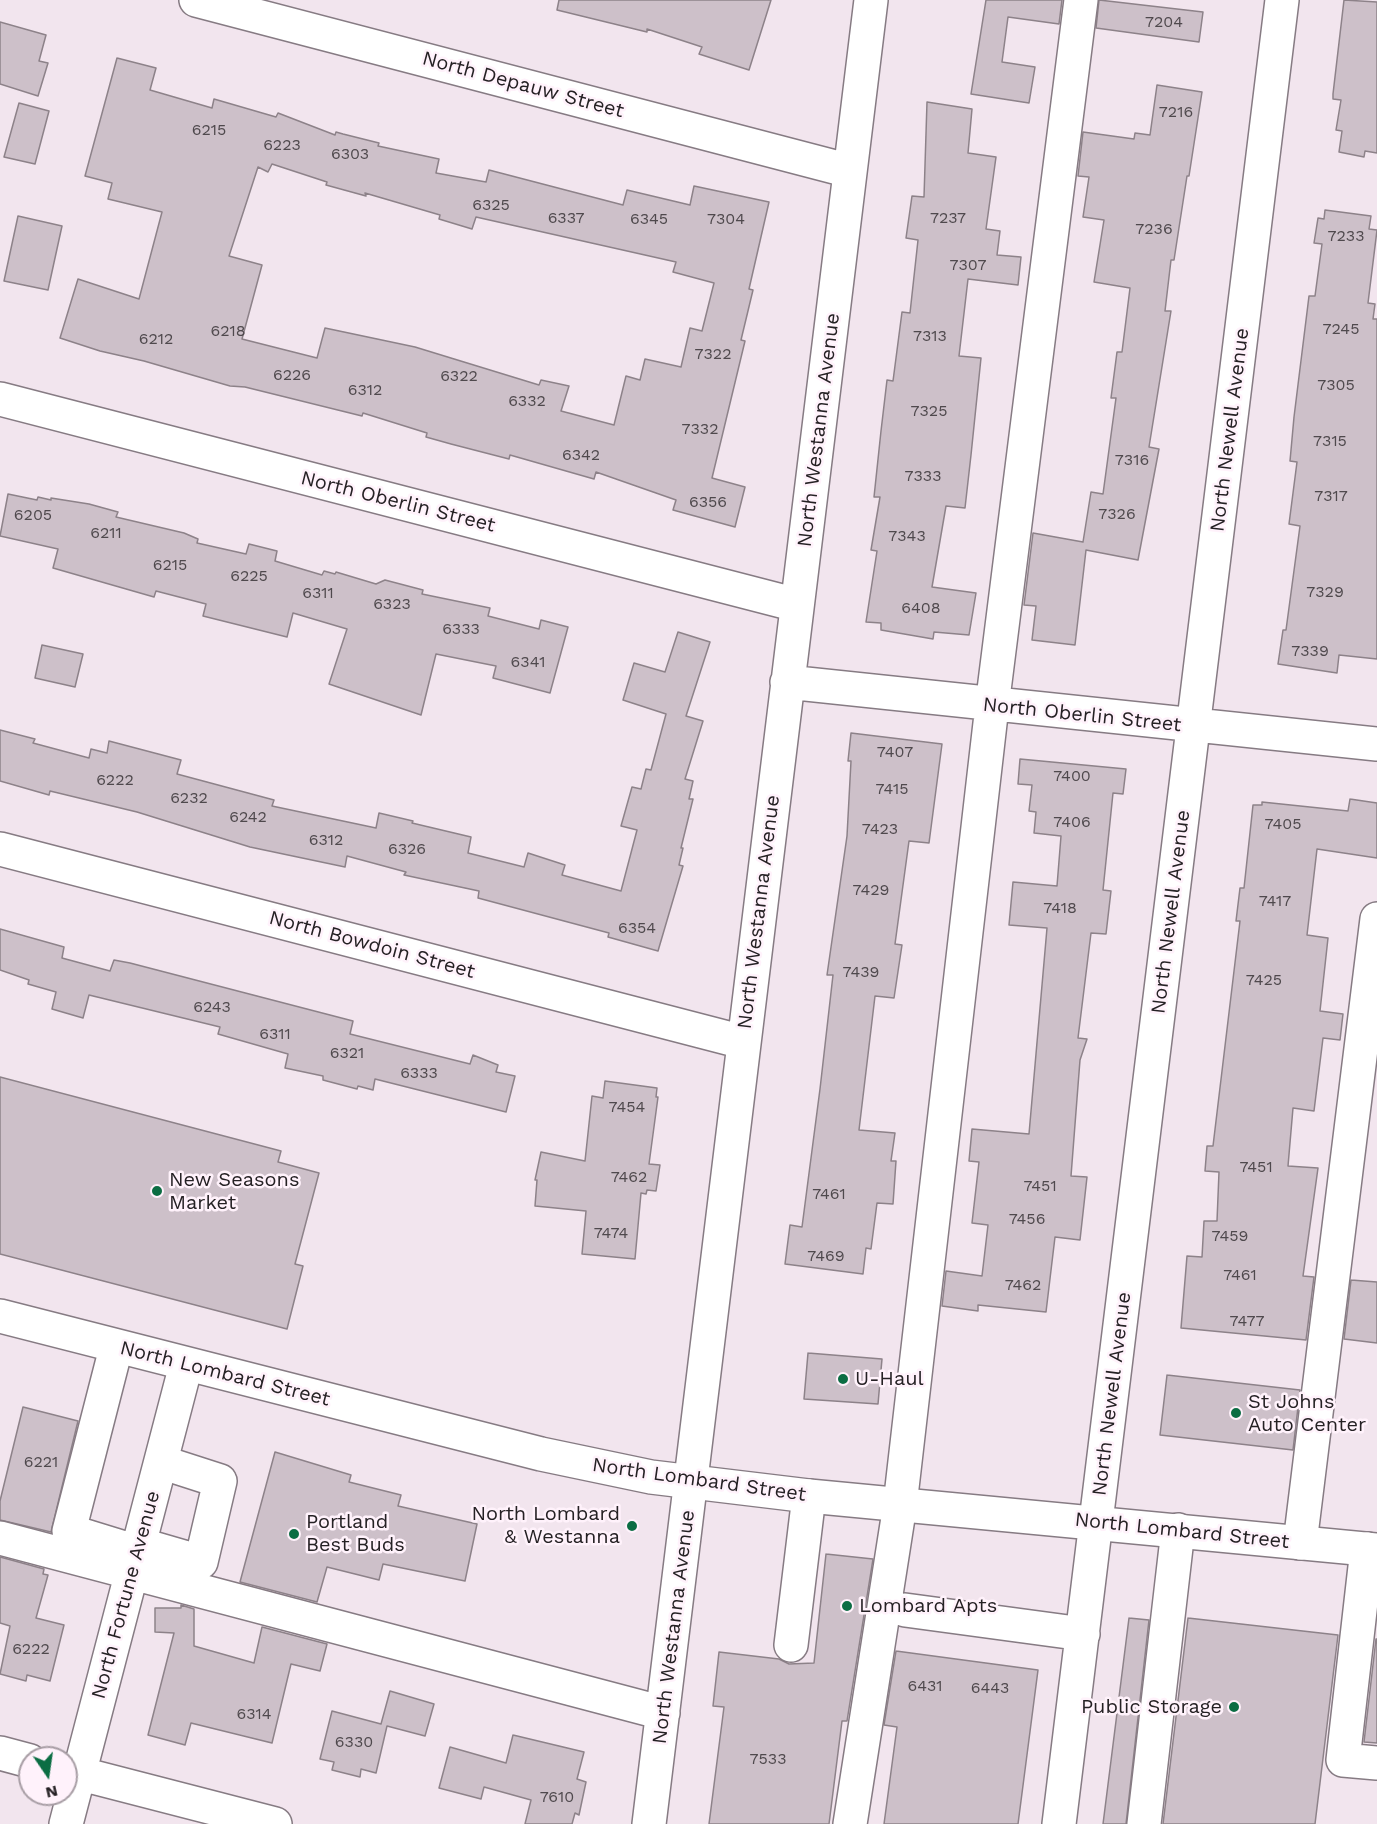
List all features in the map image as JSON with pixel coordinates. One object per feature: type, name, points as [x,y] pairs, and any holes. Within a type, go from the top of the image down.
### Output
[{"type":"street","name":"North Depauw Street","points":[[196,0],[850,171]]},
{"type":"street","name":"North Westanna Avenue","points":[[650,1824],[871,0]]},
{"type":"street","points":[[850,1824],[900,1505],[992,706],[1081,0]]},
{"type":"street","name":"North Newell Avenue","points":[[1059,1824],[1282,0]]},
{"type":"street","name":"North Oberlin Street","points":[[0,399],[797,605]]},
{"type":"street","name":"North Oberlin Street","points":[[787,682],[992,706],[1377,744]]},
{"type":"street","name":"North Bowdoin Street","points":[[0,849],[743,1042]]},
{"type":"street","points":[[1300,1543],[1377,919]]},
{"type":"street","name":"North Lombard Street","points":[[0,1316],[116,1348],[604,1469],[692,1483],[809,1496],[1372,1550]]},
{"type":"street","points":[[116,1348],[69,1531],[136,1556],[663,1713]]},
{"type":"street","name":"North Fortune Avenue","points":[[78,1755],[136,1556],[186,1365]]},
{"type":"street","points":[[0,1538],[201,1562],[220,1481],[161,1462]]},
{"type":"street","points":[[791,1645],[809,1496]]},
{"type":"street","points":[[1144,1824],[1178,1530]]},
{"type":"street","points":[[1372,1550],[1368,1625],[1343,1760],[1377,1763]]},
{"type":"street","points":[[905,1610],[1083,1634]]},
{"type":"street","points":[[0,1753],[18,1758]]},
{"type":"street","points":[[78,1773],[275,1824]]},
{"type":"street","name":"North Fortune Avenue","points":[[66,1824],[68,1806]]},
{"type":"building","points":[[559,0],[771,0],[749,70],[699,54],[702,47],[647,29],[647,32],[557,10]]},
{"type":"building","points":[[986,0],[1062,0],[1059,24],[1008,17],[1002,62],[1035,67],[1029,103],[971,94]]},
{"type":"building","points":[[1099,0],[1203,12],[1199,42],[1096,28]]},
{"type":"building","points":[[1344,0],[1377,2],[1377,153],[1365,151],[1364,157],[1339,152],[1342,131],[1336,130],[1341,100],[1333,99],[1333,94]]},
{"type":"building","points":[[0,22],[46,35],[39,61],[48,63],[38,96],[0,84]]},
{"type":"building","points":[[117,58],[156,68],[150,90],[212,108],[214,99],[276,117],[278,113],[335,135],[336,132],[379,143],[378,146],[439,159],[436,173],[486,182],[489,170],[623,205],[627,190],[690,205],[694,186],[769,202],[749,289],[753,290],[741,340],[745,341],[712,478],[745,487],[735,527],[673,510],[676,500],[596,472],[594,479],[510,455],[509,459],[426,437],[427,433],[363,413],[362,416],[245,387],[230,386],[60,338],[78,279],[139,299],[162,212],[108,199],[112,183],[85,176]],"holes":[[[272,164],[327,182],[326,185],[366,196],[365,193],[440,215],[439,219],[472,229],[476,217],[676,262],[673,272],[714,283],[702,331],[690,328],[681,367],[645,359],[640,380],[626,376],[614,425],[561,411],[569,386],[541,380],[539,385],[415,347],[325,328],[317,358],[242,339],[262,265],[229,256],[258,167],[268,172]]]},
{"type":"building","points":[[1157,85],[1202,92],[1174,260],[1171,260],[1165,311],[1171,311],[1149,447],[1159,449],[1138,560],[1086,550],[1075,645],[1032,640],[1036,606],[1024,605],[1033,533],[1083,542],[1091,492],[1103,494],[1116,398],[1111,398],[1117,352],[1122,352],[1130,288],[1094,282],[1104,220],[1083,217],[1089,177],[1078,176],[1083,132],[1134,139],[1135,133],[1150,135]]},
{"type":"building","points":[[927,102],[972,109],[968,153],[996,157],[986,229],[1000,231],[997,255],[1021,257],[1018,285],[968,279],[959,356],[981,358],[965,508],[946,506],[932,587],[976,593],[969,635],[934,632],[933,639],[881,630],[881,623],[866,622],[877,551],[871,550],[880,497],[874,497],[887,380],[893,381],[902,312],[910,313],[918,240],[906,238],[912,196],[924,197]]},
{"type":"building","points":[[19,103],[49,111],[35,164],[4,157]]},
{"type":"building","points":[[1325,210],[1371,216],[1369,229],[1377,230],[1368,303],[1375,304],[1373,319],[1377,319],[1377,659],[1339,655],[1337,673],[1278,664],[1283,630],[1286,630],[1300,526],[1289,524],[1297,462],[1290,461],[1294,417],[1309,296],[1315,296],[1322,244],[1314,243],[1318,218],[1324,219]]},
{"type":"building","points":[[18,216],[62,226],[48,290],[4,281]]},
{"type":"building","points":[[8,494],[37,500],[38,497],[51,500],[51,498],[89,504],[118,512],[116,517],[184,533],[198,539],[197,543],[246,554],[249,544],[277,551],[275,561],[322,575],[324,571],[335,574],[336,572],[376,584],[385,580],[423,590],[422,594],[490,608],[488,616],[539,629],[541,620],[568,627],[550,693],[493,678],[496,666],[436,654],[421,715],[329,684],[347,629],[293,613],[287,637],[203,616],[206,604],[156,591],[154,597],[53,568],[58,549],[0,536]]},
{"type":"building","points":[[678,632],[710,642],[686,716],[703,721],[685,779],[693,781],[689,799],[693,799],[681,848],[683,848],[679,865],[683,866],[658,951],[608,937],[609,933],[478,898],[479,891],[404,875],[406,872],[347,856],[345,867],[250,847],[137,812],[50,791],[49,795],[0,781],[0,730],[35,739],[33,743],[89,758],[91,749],[107,753],[109,741],[181,760],[177,774],[274,800],[272,806],[376,828],[379,813],[413,821],[412,823],[471,837],[468,853],[524,867],[528,853],[565,865],[562,875],[621,891],[637,830],[621,826],[632,787],[641,789],[646,769],[651,770],[666,714],[623,700],[634,663],[665,672]]},
{"type":"building","points":[[42,645],[83,654],[75,687],[35,678]]},
{"type":"building","points":[[851,733],[942,744],[929,843],[909,841],[895,944],[902,945],[894,998],[875,996],[859,1130],[895,1133],[891,1161],[896,1161],[893,1204],[877,1203],[871,1249],[866,1248],[863,1274],[785,1264],[790,1225],[802,1227],[820,1089],[833,975],[827,975],[847,836],[851,761],[848,761]]},
{"type":"building","points":[[1020,759],[1126,769],[1123,794],[1113,793],[1103,890],[1111,891],[1106,934],[1091,933],[1078,1038],[1087,1039],[1080,1060],[1071,1176],[1087,1177],[1080,1240],[1055,1237],[1046,1312],[978,1305],[978,1311],[942,1306],[946,1271],[982,1276],[988,1225],[972,1223],[979,1162],[969,1161],[972,1129],[1029,1134],[1047,928],[1009,925],[1013,882],[1057,886],[1061,836],[1034,833],[1036,812],[1029,811],[1032,785],[1018,784]]},
{"type":"building","points":[[1350,799],[1377,803],[1377,858],[1317,849],[1307,935],[1328,938],[1320,1011],[1343,1014],[1340,1040],[1323,1038],[1314,1111],[1293,1108],[1288,1166],[1318,1168],[1303,1276],[1314,1277],[1306,1340],[1181,1328],[1187,1256],[1202,1257],[1204,1221],[1217,1221],[1219,1172],[1205,1171],[1207,1146],[1213,1146],[1240,921],[1236,921],[1240,888],[1244,888],[1253,805],[1262,805],[1262,802],[1348,811]]},
{"type":"building","points":[[0,929],[64,947],[62,958],[110,971],[114,960],[130,963],[353,1021],[350,1034],[470,1064],[473,1055],[498,1065],[496,1072],[515,1076],[506,1112],[375,1079],[373,1090],[358,1086],[357,1089],[323,1080],[323,1076],[285,1068],[288,1054],[218,1034],[220,1027],[89,995],[83,1018],[52,1009],[56,992],[28,984],[29,980],[0,970]]},
{"type":"building","name":"New Seasons Market","points":[[0,1077],[281,1151],[278,1162],[319,1173],[295,1264],[303,1266],[287,1329],[0,1254]]},
{"type":"building","points":[[605,1081],[657,1088],[656,1097],[658,1097],[649,1164],[660,1165],[656,1191],[647,1190],[646,1194],[641,1193],[635,1259],[582,1254],[586,1211],[535,1206],[537,1180],[535,1180],[541,1152],[585,1161],[592,1096],[603,1098]]},
{"type":"building","points":[[1351,1280],[1377,1282],[1377,1343],[1344,1339]]},
{"type":"building","name":"U-Haul","points":[[808,1353],[882,1359],[878,1404],[804,1399]]},
{"type":"building","name":"St Johns Auto Center","points":[[1167,1375],[1300,1390],[1293,1450],[1160,1435]]},
{"type":"building","points":[[23,1407],[78,1421],[51,1532],[0,1520],[0,1501]]},
{"type":"building","points":[[275,1452],[351,1475],[349,1482],[401,1495],[398,1506],[477,1524],[465,1581],[383,1564],[379,1580],[327,1567],[317,1602],[240,1582]]},
{"type":"building","points":[[826,1554],[873,1559],[847,1721],[842,1721],[829,1824],[709,1824],[724,1707],[713,1706],[719,1652],[779,1659],[789,1664],[814,1663]]},
{"type":"building","points":[[0,1557],[44,1569],[43,1574],[48,1575],[36,1618],[64,1625],[50,1681],[27,1675],[26,1681],[0,1674],[10,1626],[0,1623]]},
{"type":"building","points":[[181,1605],[194,1609],[194,1646],[254,1663],[262,1627],[327,1644],[320,1671],[291,1664],[272,1743],[191,1723],[185,1745],[148,1735],[174,1633],[155,1632],[155,1608],[181,1608]]},
{"type":"building","points":[[1129,1618],[1149,1620],[1126,1824],[1103,1824]]},
{"type":"building","points":[[1188,1618],[1338,1635],[1315,1824],[1163,1824]]},
{"type":"building","points":[[1377,1639],[1377,1743],[1364,1742]]},
{"type":"building","points":[[896,1651],[1038,1670],[1018,1824],[884,1824],[897,1727],[884,1725]]},
{"type":"building","points":[[390,1691],[434,1704],[425,1736],[387,1726],[376,1773],[361,1769],[360,1777],[332,1770],[334,1762],[320,1759],[332,1711],[381,1724]]},
{"type":"building","points":[[513,1735],[584,1752],[577,1779],[586,1782],[579,1815],[575,1813],[572,1824],[525,1824],[531,1800],[484,1787],[481,1799],[439,1788],[450,1747],[506,1763]]},
{"type":"place","name":"New Seasons Market","points":[[157,1191]]},
{"type":"place","name":"U-Haul","points":[[843,1379]]},
{"type":"place","name":"St Johns Auto Center","points":[[1236,1413]]},
{"type":"place","name":"North Lombard & Westanna","points":[[632,1526]]},
{"type":"place","name":"Portland Best Buds","points":[[294,1534]]},
{"type":"place","name":"Lombard Apts","points":[[847,1606]]},
{"type":"place","name":"Public Storage","points":[[1234,1707]]}]
